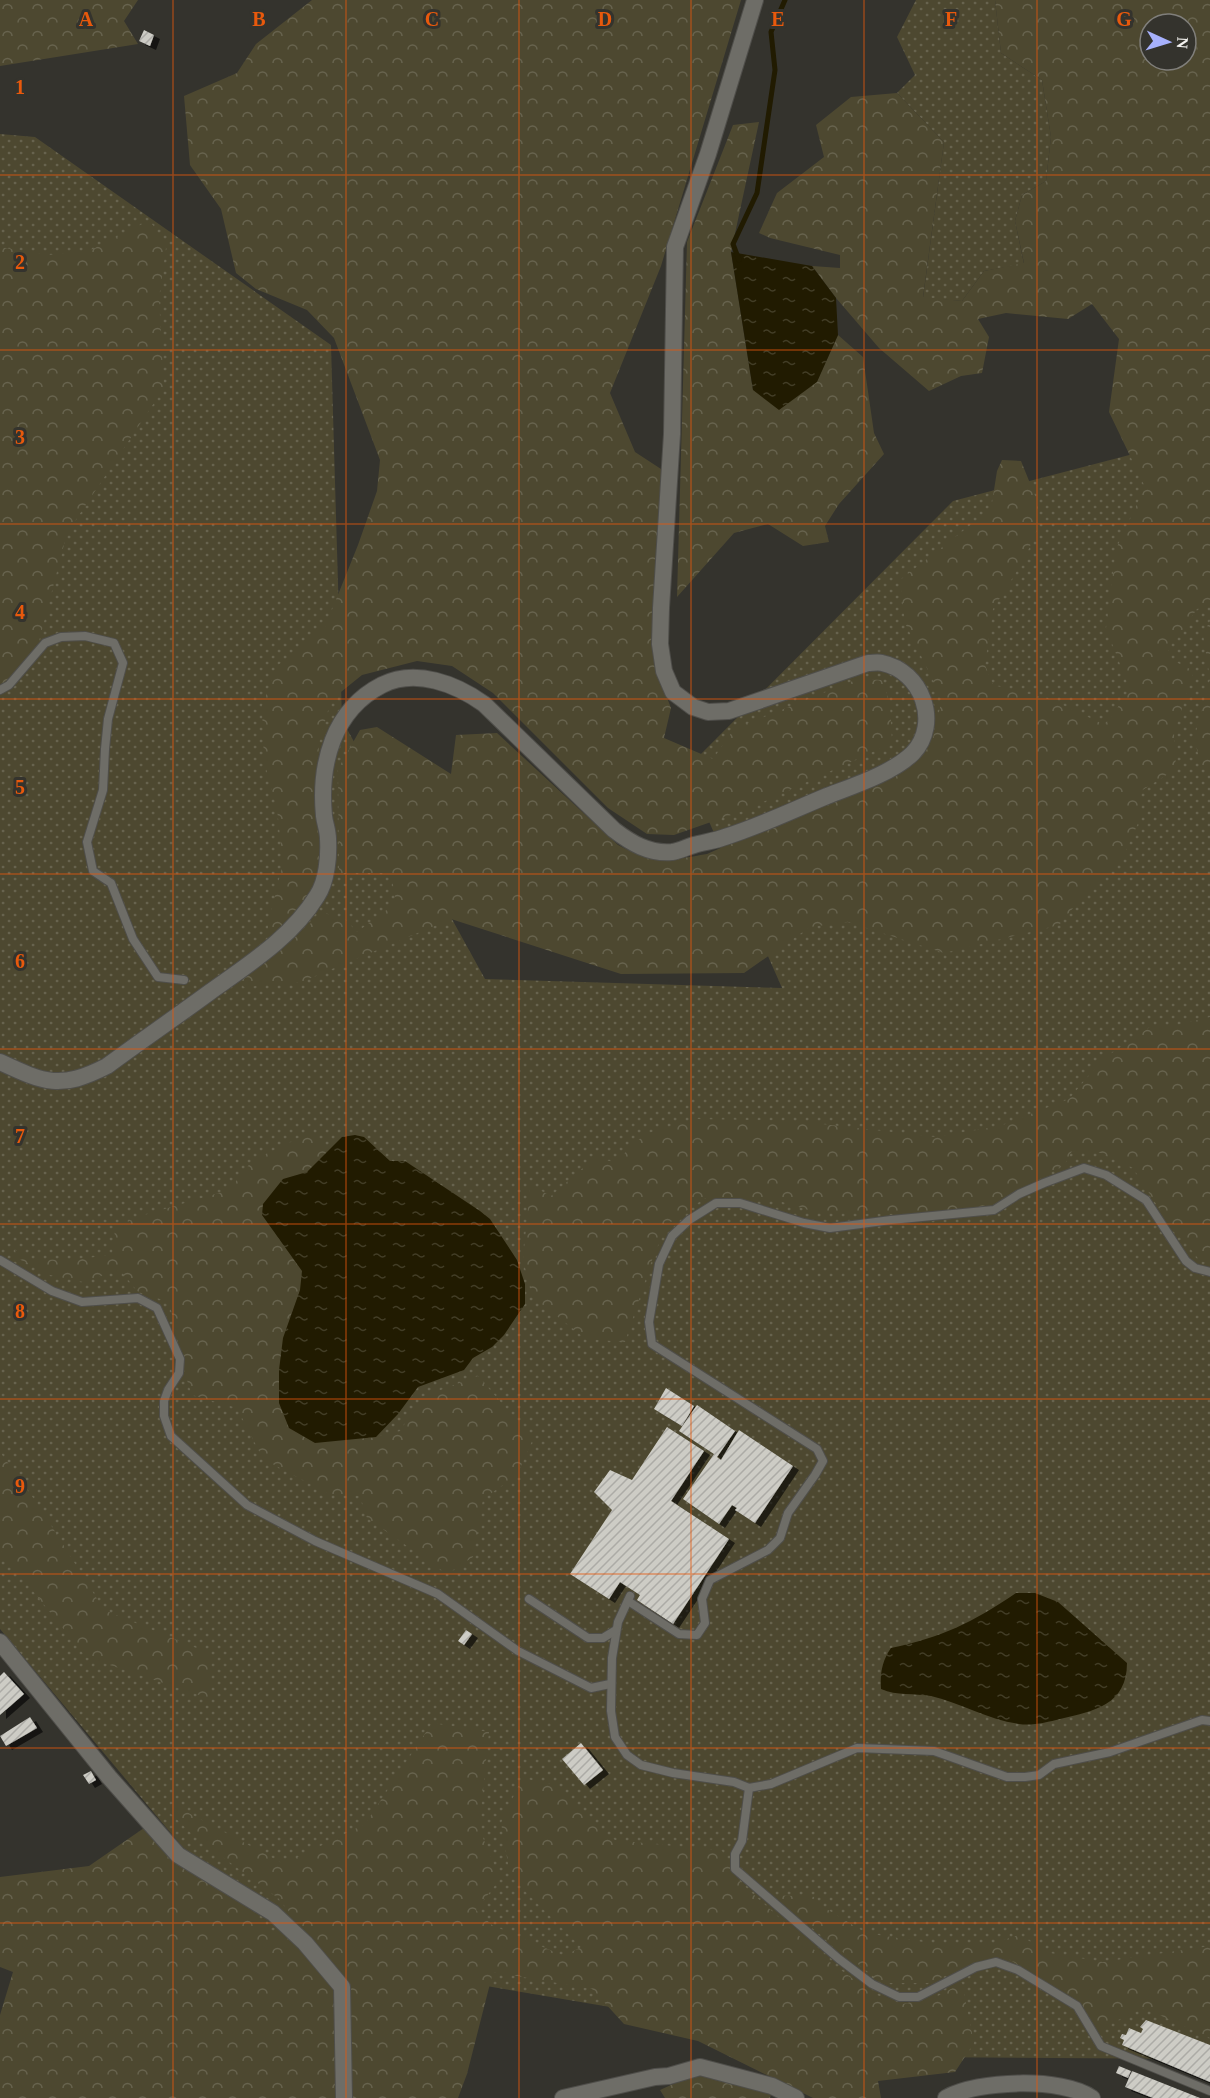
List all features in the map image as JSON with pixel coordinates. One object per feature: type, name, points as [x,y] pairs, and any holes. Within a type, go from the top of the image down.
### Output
[{"type":"street","points":[[0,1062],[43,1080],[59,1083],[90,1074],[107,1066],[259,957],[296,926],[319,894],[327,863],[328,837],[324,815],[325,759],[332,739],[346,714],[370,691],[388,682],[403,678],[424,678],[464,690],[484,704],[614,830],[632,843],[650,851],[673,852],[725,837],[866,781],[913,753],[923,738],[926,704],[908,676],[882,663],[868,663],[729,711],[708,712],[693,707],[673,692],[664,671],[660,644],[672,434],[675,247],[708,154],[755,0]]},
{"type":"street","points":[[0,1642],[109,1777],[178,1855],[273,1913],[305,1943],[342,1987],[344,2098]]},
{"type":"street","points":[[563,2098],[655,2077],[669,2076],[700,2067],[772,2086],[796,2098]]},
{"type":"street","points":[[946,2098],[957,2092],[1003,2084],[1064,2087],[1086,2093],[1092,2098]]},
{"type":"lane","points":[[0,690],[9,685],[45,643],[60,638],[85,636],[114,643],[123,663],[108,719],[103,790],[87,842],[93,871],[111,883],[133,939],[158,977],[184,980]]},
{"type":"lane","points":[[1210,1272],[1195,1268],[1186,1261],[1146,1200],[1106,1175],[1084,1168],[1027,1190],[994,1210],[830,1228],[804,1223],[740,1203],[716,1203],[689,1220],[672,1236],[659,1264],[649,1322],[652,1344],[817,1449],[823,1461],[788,1513],[780,1538],[768,1550],[710,1580],[702,1599],[705,1623],[698,1635],[679,1634],[629,1598],[616,1630],[610,1684],[615,1737],[627,1755],[641,1765],[673,1773],[734,1782],[749,1788],[781,1780],[857,1748],[934,1751],[1007,1777],[1039,1775],[1054,1764],[1110,1752],[1202,1720],[1210,1721]]},
{"type":"lane","points":[[0,1260],[52,1291],[82,1302],[138,1298],[158,1308],[180,1359],[179,1373],[168,1389],[164,1401],[164,1416],[171,1436],[247,1505],[315,1541],[438,1593],[518,1651],[591,1688],[610,1684]]},
{"type":"lane","points":[[529,1599],[588,1638],[603,1638],[616,1630]]},
{"type":"lane","points":[[749,1788],[742,1841],[735,1854],[735,1869],[839,1959],[872,1984],[899,1997],[918,1997],[976,1967],[996,1962],[1018,1970],[1077,2006],[1101,2046],[1210,2091]]},
{"type":"green space","points":[[0,0],[138,0],[124,21],[138,44],[0,66]]},
{"type":"green space","points":[[312,0],[741,0],[661,266],[610,393],[635,452],[661,469],[659,677],[671,708],[664,738],[713,759],[734,729],[858,679],[882,680],[890,703],[892,743],[748,809],[674,835],[647,834],[608,808],[493,693],[452,666],[417,661],[362,675],[331,700],[319,743],[316,810],[321,860],[312,892],[299,913],[268,943],[268,924],[283,863],[277,809],[264,761],[262,706],[277,666],[325,627],[377,491],[380,460],[334,338],[307,310],[256,289],[236,273],[221,209],[190,165],[184,96],[237,73],[256,44]]},
{"type":"green space","points":[[916,0],[995,0],[1001,53],[1042,80],[1051,137],[1046,181],[1022,195],[1015,221],[1024,264],[984,271],[962,301],[923,298],[944,142],[897,93],[915,75],[897,37]]},
{"type":"green space","points":[[995,0],[1210,0],[1210,605],[1197,609],[1181,632],[1167,646],[1172,660],[1194,671],[1174,733],[1176,769],[1141,791],[1139,821],[1121,862],[1083,896],[1059,925],[944,953],[848,922],[810,927],[744,973],[621,974],[451,919],[301,982],[244,987],[238,980],[324,913],[345,919],[357,932],[396,903],[391,873],[339,873],[338,769],[360,730],[377,727],[451,774],[456,735],[497,733],[618,845],[642,855],[661,859],[707,854],[916,761],[933,738],[942,699],[905,623],[900,580],[991,509],[997,471],[1002,460],[1021,461],[1038,503],[1038,527],[1025,558],[993,609],[985,665],[993,685],[1052,700],[1105,725],[1130,690],[1106,628],[1116,549],[1145,487],[1109,412],[1119,339],[1092,304],[1068,319],[1006,313],[978,319],[989,337],[982,373],[961,376],[929,391],[879,348],[812,266],[840,268],[840,255],[770,238],[759,233],[777,193],[824,157],[816,125],[851,97],[897,93],[944,142],[923,297],[962,301],[984,271],[1024,263],[1015,221],[1022,195],[1046,181],[1051,137],[1042,80],[1001,53]]},
{"type":"green space","points":[[759,122],[731,252],[753,390],[817,381],[838,335],[863,357],[874,433],[884,454],[839,504],[825,526],[829,542],[803,546],[768,524],[734,533],[677,597],[687,242],[733,125]]},
{"type":"green space","points":[[0,134],[35,137],[331,345],[342,720],[485,979],[782,988],[686,769],[953,501],[1210,434],[1210,2059],[906,2057],[268,1949],[0,1629]]},
{"type":"green space","points":[[150,220],[166,248],[159,298],[164,388],[67,533],[37,649],[11,679],[0,686],[0,247],[49,255],[91,250]]},
{"type":"green space","points":[[1210,621],[1210,679],[1203,634]]},
{"type":"green space","points":[[1210,679],[1210,773],[1201,764],[1194,739]]},
{"type":"green space","points":[[1210,1017],[1210,1263],[1200,1261],[1160,1210],[1133,1168],[1101,1153],[1072,1151],[1065,1164],[995,1206],[947,1214],[818,1213],[776,1200],[705,1198],[668,1224],[654,1254],[625,1342],[586,1339],[534,1298],[523,1261],[530,1185],[551,1196],[594,1158],[615,1162],[645,1134],[696,1119],[796,1121],[935,1137],[1000,1126],[1069,1099],[1103,1059],[1150,1027],[1173,1026]]},
{"type":"green space","points":[[309,1133],[329,1152],[307,1172],[283,1179],[262,1215],[302,1271],[300,1289],[283,1338],[315,1443],[376,1437],[400,1431],[422,1397],[478,1376],[533,1439],[517,1475],[483,1499],[473,1557],[447,1574],[367,1518],[360,1496],[329,1494],[263,1459],[237,1408],[192,1395],[169,1302],[138,1292],[120,1270],[83,1282],[50,1275],[17,1258],[15,1250],[32,1259],[69,1260],[112,1255],[115,1230],[134,1218],[229,1190],[252,1161]]},
{"type":"green space","points":[[0,1452],[39,1506],[104,1610],[211,1654],[211,1699],[86,1657],[0,1550]]},
{"type":"green space","points":[[432,1723],[489,1732],[479,1828],[500,1879],[476,1910],[492,1925],[564,1956],[581,1947],[526,1892],[509,1869],[501,1823],[522,1778],[555,1785],[595,1825],[615,1840],[722,1851],[740,1882],[820,1955],[874,1994],[902,2004],[932,1999],[962,1983],[974,2043],[955,2072],[878,2081],[881,2098],[813,2098],[698,2041],[624,2024],[592,1989],[493,1972],[467,2074],[458,2098],[352,2098],[343,1978],[278,1898],[194,1836],[166,1809],[172,1804],[284,1864],[365,1824]]},
{"type":"green space","points":[[144,1828],[235,1896],[267,1929],[286,1935],[339,1987],[340,2098],[0,2098],[0,2015],[13,1972],[0,1967],[0,1877],[89,1866]]},
{"type":"green space","points":[[770,1895],[816,1897],[820,1905],[866,1933],[936,1944],[994,1943],[1019,1935],[1050,1953],[1103,1962],[1210,1946],[1210,2038],[1144,2008],[1099,2029],[1080,2003],[1007,1958],[979,1962],[928,1983],[882,1983]]},
{"type":"green space","points":[[697,2073],[771,2094],[770,2098],[665,2098],[660,2090]]},
{"type":"water","points":[[731,252],[812,266],[836,298],[838,335],[817,382],[779,410],[753,390]]},
{"type":"water","points":[[355,1135],[364,1137],[390,1161],[405,1161],[490,1219],[517,1260],[525,1284],[525,1304],[504,1335],[492,1347],[473,1358],[464,1370],[418,1387],[398,1414],[376,1437],[315,1443],[289,1428],[279,1403],[279,1370],[283,1338],[300,1290],[302,1271],[262,1215],[263,1204],[283,1179],[307,1172],[342,1137]]},
{"type":"water","points":[[1016,1593],[1035,1593],[1058,1602],[1127,1663],[1126,1677],[1115,1697],[1106,1704],[1085,1713],[1035,1724],[1024,1724],[997,1719],[931,1696],[899,1694],[881,1689],[882,1667],[891,1648],[956,1628]]},
{"type":"building","points":[[144,30],[154,35],[150,46],[139,41]]},
{"type":"building","points":[[666,1388],[694,1406],[682,1426],[654,1409]]},
{"type":"building","points":[[697,1405],[735,1431],[717,1457],[721,1460],[739,1430],[793,1466],[755,1523],[735,1510],[737,1508],[732,1505],[719,1524],[683,1499],[714,1454],[679,1431]]},
{"type":"building","points":[[667,1427],[704,1451],[671,1501],[729,1539],[673,1624],[637,1600],[640,1595],[620,1582],[609,1599],[570,1574],[612,1510],[594,1492],[610,1470],[632,1480]]},
{"type":"building","points":[[466,1630],[472,1634],[464,1645],[458,1641]]},
{"type":"building","points":[[4,1672],[24,1694],[0,1715],[0,1676]]},
{"type":"building","points":[[30,1717],[37,1728],[6,1746],[0,1736]]},
{"type":"building","points":[[581,1743],[603,1770],[584,1785],[562,1759]]},
{"type":"building","points":[[91,1771],[96,1780],[89,1784],[83,1775]]},
{"type":"building","points":[[1146,2020],[1210,2045],[1210,2082],[1122,2045],[1124,2040],[1120,2038],[1122,2034],[1126,2035],[1129,2028],[1141,2033],[1143,2029],[1140,2027]]},
{"type":"building","points":[[1119,2066],[1131,2071],[1128,2078],[1116,2073]]},
{"type":"building","points":[[1132,2071],[1200,2098],[1153,2098],[1125,2087]]},
{"type":"waterway","points":[[739,260],[733,244],[757,193],[775,70],[771,32],[785,0]]}]
